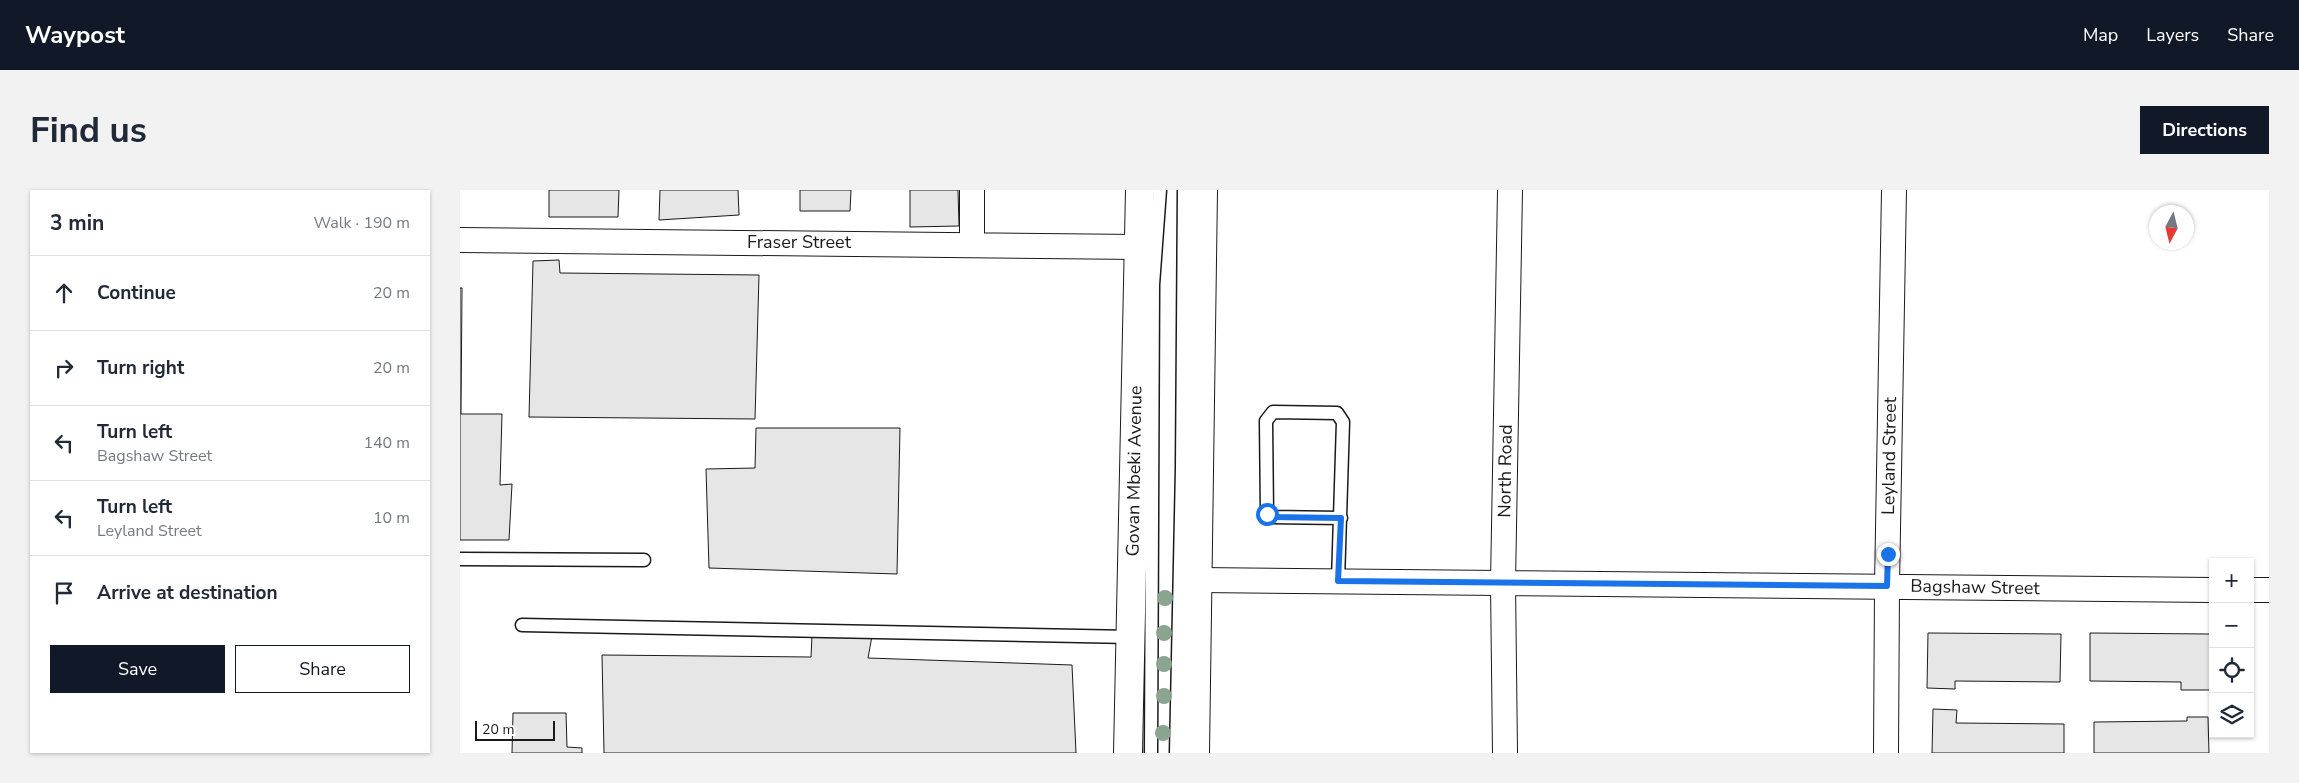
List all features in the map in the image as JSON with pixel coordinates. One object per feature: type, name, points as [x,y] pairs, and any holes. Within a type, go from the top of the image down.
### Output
[{"type":"main road","name":"Govan Mbeki Avenue","points":[[1128,753],[1140,190]]},
{"type":"main road","points":[[1195,753],[1203,190]]},
{"type":"street","points":[[972,190],[972,244]]},
{"type":"street","name":"North Road","points":[[1505,753],[1503,583],[1510,190]]},
{"type":"street","name":"Leyland Street","points":[[1886,753],[1894,190]]},
{"type":"street","name":"Fraser Street","points":[[460,240],[1138,247]]},
{"type":"street","name":"Bagshaw Street","points":[[1198,580],[2209,590]]},
{"type":"street","points":[[2254,590],[2269,590]]},
{"type":"lane","points":[[1151,753],[1154,285],[1160,190]]},
{"type":"lane","points":[[1176,753],[1182,468],[1184,190]]},
{"type":"lane","points":[[1338,581],[1341,518],[1343,422],[1341,416],[1333,412],[1273,412],[1266,421],[1268,516],[1341,518]]},
{"type":"lane","points":[[460,559],[644,560]]},
{"type":"lane","points":[[522,625],[1131,637]]},
{"type":"building","points":[[549,190],[619,190],[618,217],[549,217]]},
{"type":"building","points":[[660,190],[738,190],[739,215],[659,220]]},
{"type":"building","points":[[800,190],[851,190],[850,211],[800,211]]},
{"type":"building","points":[[910,190],[958,190],[959,226],[910,227]]},
{"type":"building","points":[[559,260],[560,273],[759,275],[755,419],[529,417],[533,261]]},
{"type":"building","points":[[460,288],[462,288],[461,414],[502,414],[500,485],[512,484],[509,540],[460,540]]},
{"type":"building","points":[[756,428],[900,428],[897,574],[709,568],[706,469],[755,468]]},
{"type":"building","points":[[1928,633],[2061,634],[2060,682],[1955,681],[1955,689],[1927,688]]},
{"type":"building","points":[[2090,633],[2209,634],[2209,690],[2181,690],[2181,682],[2090,681]]},
{"type":"building","points":[[812,636],[872,636],[868,658],[1072,665],[1076,753],[604,753],[602,655],[811,657]]},
{"type":"building","points":[[1933,709],[1957,710],[1956,723],[2064,724],[2064,753],[1932,753]]},
{"type":"building","points":[[513,713],[566,713],[567,747],[582,748],[582,753],[512,753]]},
{"type":"building","points":[[2187,717],[2208,717],[2209,753],[2094,753],[2094,722],[2187,721]]},
{"type":"route","points":[[1267,514],[1270,517],[1341,518],[1338,581],[1887,586],[1888,554]]}]
